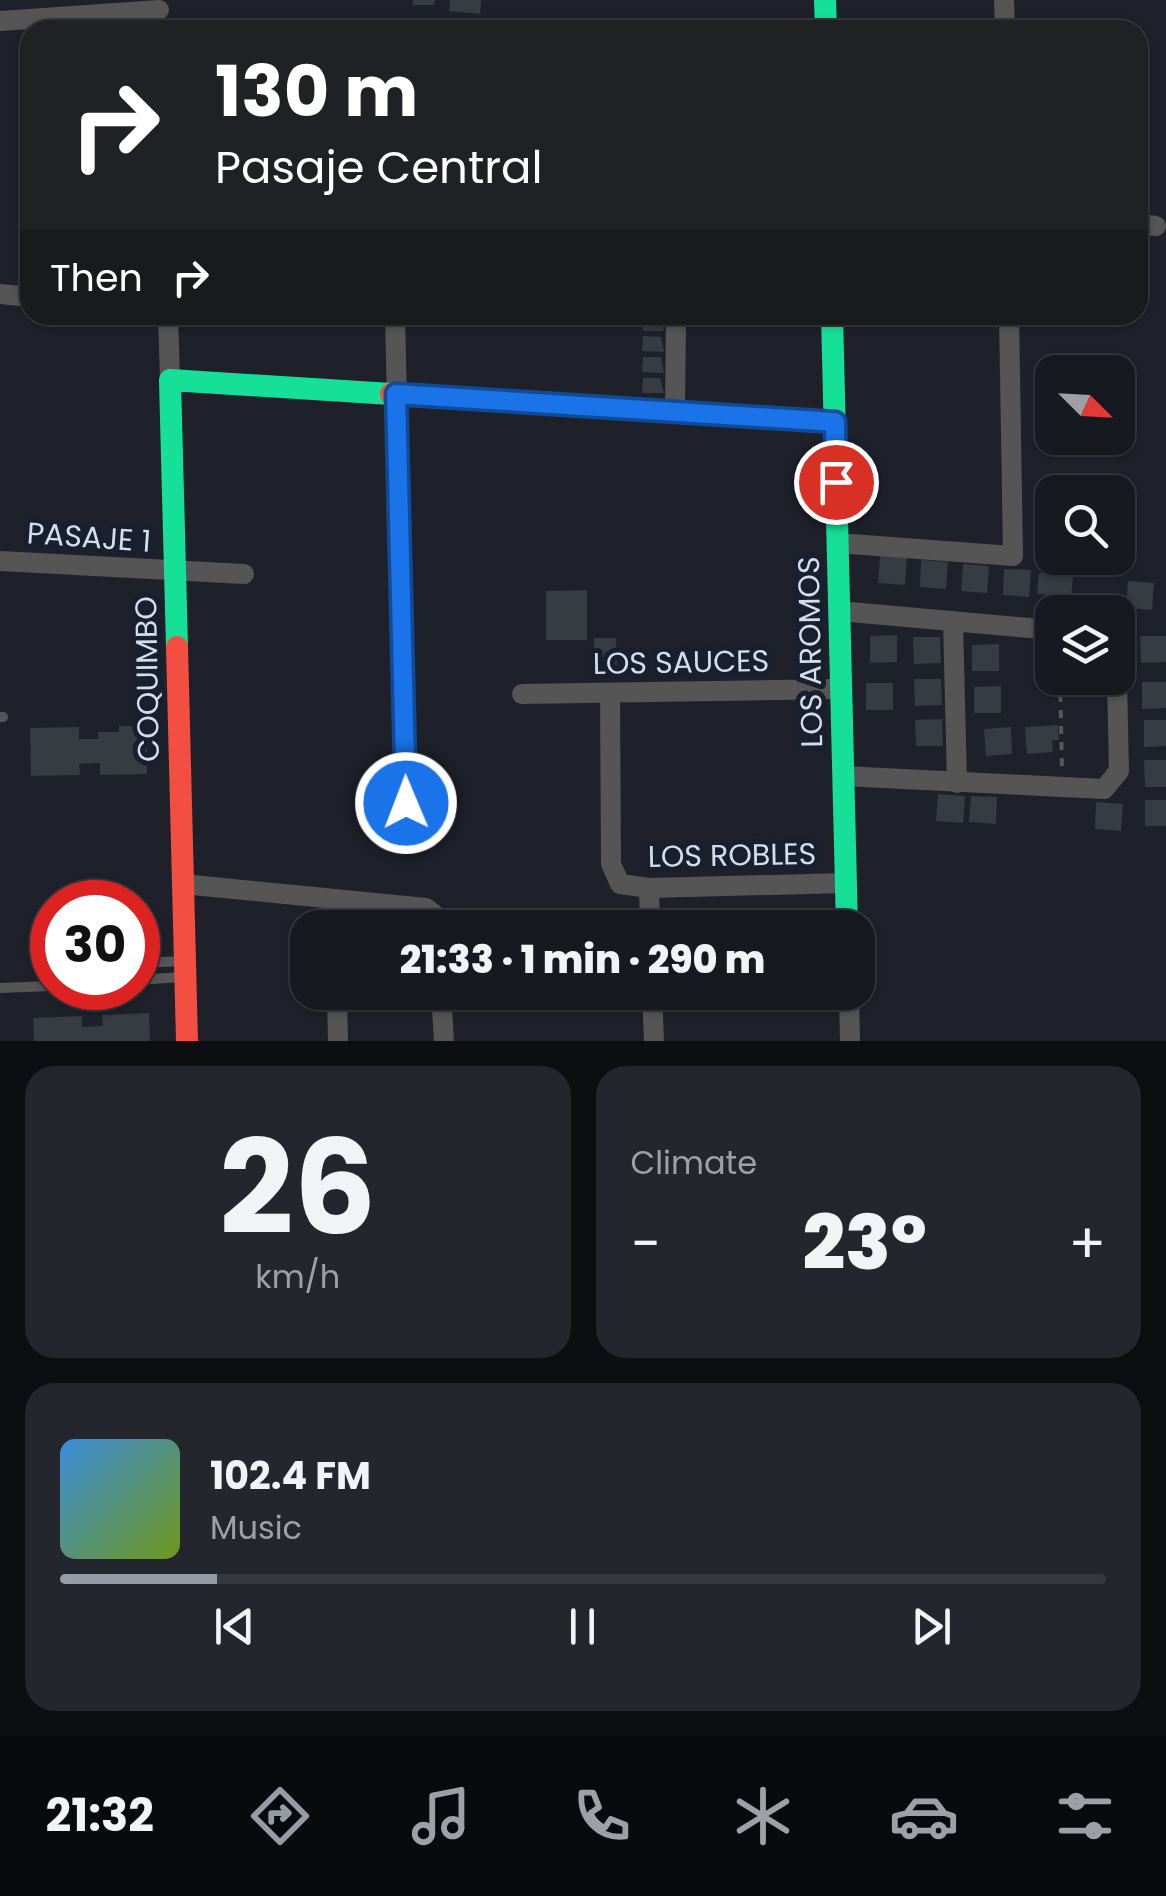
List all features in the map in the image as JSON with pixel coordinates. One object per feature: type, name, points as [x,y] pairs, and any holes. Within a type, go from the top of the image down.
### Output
[{"type":"street","points":[[36,20],[160,13]]},
{"type":"street","name":"COQUIMBO","points":[[168,325],[186,1041]]},
{"type":"street","points":[[395,325],[406,803]]},
{"type":"street","points":[[675,412],[676,325]]},
{"type":"street","name":"LOS AROMOS","points":[[832,325],[847,910]]},
{"type":"street","points":[[838,544],[1013,556],[1009,325]]},
{"type":"street","points":[[170,380],[835,422]]},
{"type":"street","name":"PASAJE 1","points":[[0,561],[244,574]]},
{"type":"street","points":[[839,611],[1035,628]]},
{"type":"street","points":[[953,621],[956,783]]},
{"type":"street","name":"LOS SAUCES","points":[[522,694],[841,690]]},
{"type":"street","name":"LOS ROBLES","points":[[610,693],[611,864],[620,884],[649,888],[846,882]]},
{"type":"street","points":[[844,776],[1097,791],[1116,779],[1120,764],[1118,695]]},
{"type":"street","points":[[183,884],[428,910]]},
{"type":"street","points":[[649,888],[650,910]]},
{"type":"street","points":[[335,899],[335,910]]},
{"type":"street","points":[[337,1010],[338,1041]]},
{"type":"street","points":[[442,1010],[444,1041]]},
{"type":"street","points":[[653,1010],[654,1041]]},
{"type":"street","points":[[849,1010],[850,1041]]},
{"type":"lane","points":[[160,966],[185,969]]},
{"type":"lane","points":[[160,975],[185,969]]},
{"type":"lane","points":[[0,988],[30,987]]},
{"type":"path","points":[[1060,695],[1062,789]]},
{"type":"building","points":[[413,0],[435,0],[434,5],[413,5]]},
{"type":"building","points":[[450,0],[481,0],[480,14],[449,11]]},
{"type":"building","points":[[643,325],[663,325],[664,331],[643,331]]},
{"type":"building","points":[[643,336],[661,337],[664,352],[642,351]]},
{"type":"building","points":[[643,357],[661,357],[664,373],[642,372]]},
{"type":"building","points":[[643,378],[660,378],[664,393],[642,393]]},
{"type":"building","points":[[880,556],[907,558],[905,585],[878,583]]},
{"type":"building","points":[[921,560],[948,562],[946,589],[920,587]]},
{"type":"building","points":[[963,564],[989,566],[987,593],[961,591]]},
{"type":"building","points":[[1004,569],[1031,570],[1029,597],[1003,595]]},
{"type":"building","points":[[1039,575],[1073,575],[1072,595],[1037,594]]},
{"type":"building","points":[[1128,581],[1154,583],[1152,610],[1135,609],[1135,595],[1127,595]]},
{"type":"building","points":[[587,590],[587,640],[546,640],[546,591]]},
{"type":"building","points":[[897,635],[897,662],[870,663],[870,636]]},
{"type":"building","points":[[1140,636],[1166,636],[1166,662],[1141,663]]},
{"type":"building","points":[[913,637],[940,637],[941,663],[914,664]]},
{"type":"building","points":[[594,638],[616,638],[617,674],[594,674]]},
{"type":"building","points":[[999,644],[999,671],[972,671],[972,645]]},
{"type":"building","points":[[914,679],[941,679],[942,705],[915,706]]},
{"type":"building","points":[[1142,682],[1166,682],[1166,708],[1142,709]]},
{"type":"building","points":[[866,683],[893,683],[893,710],[866,710]]},
{"type":"building","points":[[1001,686],[1001,713],[974,713],[974,687]]},
{"type":"building","points":[[942,719],[943,746],[916,746],[915,720]]},
{"type":"building","points":[[1144,720],[1166,720],[1166,746],[1144,747]]},
{"type":"building","points":[[1058,725],[1059,740],[1052,740],[1053,752],[1027,754],[1025,727]]},
{"type":"building","points":[[119,726],[138,726],[138,732],[147,731],[147,774],[100,775],[100,763],[79,764],[80,775],[31,776],[30,728],[79,727],[79,739],[98,739],[98,732],[119,732]]},
{"type":"building","points":[[1011,727],[1012,754],[986,756],[984,729]]},
{"type":"building","points":[[1144,760],[1166,760],[1166,787],[1145,787]]},
{"type":"building","points":[[938,794],[965,796],[963,823],[936,821]]},
{"type":"building","points":[[971,796],[997,797],[996,824],[969,822]]},
{"type":"building","points":[[1145,800],[1166,800],[1166,826],[1145,826]]},
{"type":"building","points":[[1096,802],[1123,804],[1121,831],[1095,829]]},
{"type":"building","points":[[149,1013],[150,1041],[34,1041],[33,1018],[82,1016],[82,1027],[103,1026],[102,1015]]},
{"type":"traffic: fast","points":[[825,0],[826,20]]},
{"type":"traffic: fast","points":[[832,325],[847,910]]},
{"type":"traffic: fast","points":[[177,647],[170,380],[391,394]]},
{"type":"traffic: jam","points":[[391,394],[835,422]]},
{"type":"traffic: jam","points":[[177,647],[187,1041]]},
{"type":"route","points":[[406,803],[396,394],[835,422],[836,482]]}]
